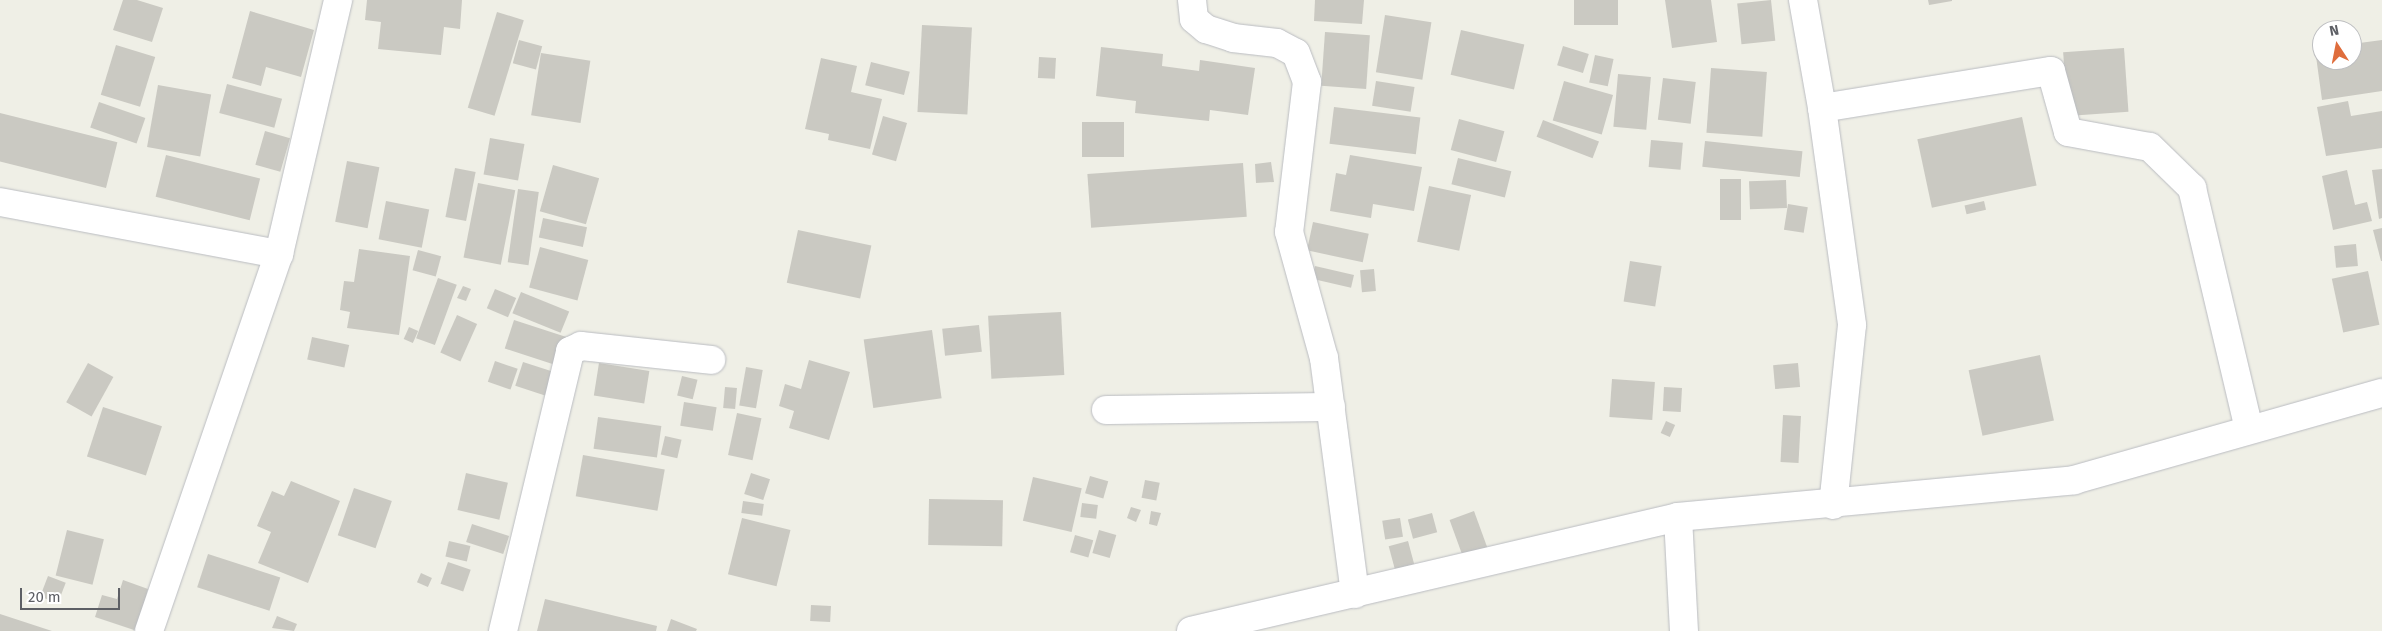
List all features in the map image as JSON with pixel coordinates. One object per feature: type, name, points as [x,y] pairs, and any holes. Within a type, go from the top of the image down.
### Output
[{"type":"street","points":[[149,631],[279,254],[334,0]]},
{"type":"street","points":[[1192,0],[1194,19],[1206,29],[1233,38],[1278,43],[1296,53],[1307,82],[1289,232],[1324,358],[1355,594]]},
{"type":"street","points":[[1803,0],[1822,108],[1852,325],[1833,505]]},
{"type":"street","points":[[1822,108],[2051,71],[2068,132],[2150,147],[2192,188],[2249,429]]},
{"type":"street","points":[[0,202],[279,254]]},
{"type":"street","points":[[503,631],[570,351],[581,346],[710,360]]},
{"type":"street","points":[[1191,631],[1678,517],[1833,505],[2074,480],[2249,429],[2382,393]]},
{"type":"street","points":[[1106,410],[1330,407]]},
{"type":"street","points":[[1678,517],[1684,631]]},
{"type":"building","points":[[123,0],[137,0],[163,8],[152,42],[113,30]]},
{"type":"building","points":[[367,0],[462,0],[460,29],[444,27],[441,55],[378,49],[381,22],[365,20]]},
{"type":"building","points":[[1315,0],[1364,0],[1362,24],[1314,21]]},
{"type":"building","points":[[1574,0],[1618,0],[1618,25],[1574,25]]},
{"type":"building","points":[[1665,0],[1711,0],[1717,42],[1672,48]]},
{"type":"building","points":[[1771,0],[1775,41],[1741,44],[1737,4]]},
{"type":"building","points":[[1928,0],[1952,0],[1952,1],[1929,5]]},
{"type":"building","points":[[250,11],[314,30],[301,77],[266,67],[261,86],[232,78]]},
{"type":"building","points":[[497,12],[524,20],[495,116],[468,108]]},
{"type":"building","points":[[1385,15],[1431,22],[1422,80],[1376,72]]},
{"type":"building","points":[[922,25],[972,28],[967,114],[917,112]]},
{"type":"building","points":[[1461,30],[1524,45],[1514,89],[1451,75]]},
{"type":"building","points":[[1325,32],[1370,35],[1366,89],[1321,86]]},
{"type":"building","points":[[519,40],[542,46],[536,69],[513,63]]},
{"type":"building","points":[[2382,40],[2382,91],[2322,100],[2318,70],[2362,70],[2362,43]]},
{"type":"building","points":[[116,45],[155,57],[140,107],[101,95]]},
{"type":"building","points":[[1563,46],[1589,54],[1583,73],[1557,65]]},
{"type":"building","points":[[1101,47],[1163,54],[1162,66],[1199,71],[1200,60],[1255,68],[1248,115],[1210,110],[1209,121],[1135,113],[1136,101],[1096,96]]},
{"type":"building","points":[[2124,48],[2128,112],[2068,116],[2063,52]]},
{"type":"building","points":[[541,53],[590,61],[581,123],[531,115]]},
{"type":"building","points":[[1595,55],[1614,59],[1608,86],[1589,82]]},
{"type":"building","points":[[1039,57],[1056,58],[1055,79],[1038,78]]},
{"type":"building","points":[[821,58],[857,66],[851,92],[882,99],[870,149],[828,140],[829,134],[805,129]]},
{"type":"building","points":[[871,62],[910,72],[904,95],[865,85]]},
{"type":"building","points":[[1711,68],[1767,72],[1762,137],[1706,133]]},
{"type":"building","points":[[1618,74],[1651,77],[1646,130],[1613,127]]},
{"type":"building","points":[[1663,78],[1696,82],[1691,124],[1658,120]]},
{"type":"building","points":[[1376,81],[1415,87],[1411,112],[1372,106]]},
{"type":"building","points":[[1564,81],[1613,95],[1602,134],[1553,120]]},
{"type":"building","points":[[227,84],[282,99],[274,128],[219,113]]},
{"type":"building","points":[[158,85],[211,94],[200,156],[147,147]]},
{"type":"building","points":[[2348,101],[2351,116],[2382,111],[2382,148],[2326,156],[2317,107]]},
{"type":"building","points":[[99,102],[145,118],[137,143],[90,128]]},
{"type":"building","points":[[1334,107],[1420,118],[1416,154],[1329,144]]},
{"type":"building","points":[[0,113],[117,142],[106,188],[0,161]]},
{"type":"building","points":[[883,116],[907,123],[896,161],[872,154]]},
{"type":"building","points":[[2022,117],[2037,185],[1932,208],[1917,139]]},
{"type":"building","points":[[1459,119],[1504,131],[1496,162],[1451,150]]},
{"type":"building","points":[[1543,120],[1599,142],[1593,158],[1537,137]]},
{"type":"building","points":[[1082,122],[1124,122],[1124,157],[1082,157]]},
{"type":"building","points":[[265,131],[290,138],[280,172],[255,165]]},
{"type":"building","points":[[490,138],[524,144],[518,181],[484,174]]},
{"type":"building","points":[[1651,140],[1683,143],[1681,170],[1649,167]]},
{"type":"building","points":[[1705,141],[1802,151],[1800,177],[1702,167]]},
{"type":"building","points":[[166,155],[260,178],[250,220],[156,197]]},
{"type":"building","points":[[1350,155],[1422,167],[1414,211],[1373,204],[1371,218],[1330,211],[1336,173],[1346,175]]},
{"type":"building","points":[[1458,158],[1511,171],[1505,198],[1451,184]]},
{"type":"building","points":[[347,161],[379,167],[368,228],[335,222]]},
{"type":"building","points":[[1271,162],[1274,182],[1256,183],[1255,164]]},
{"type":"building","points":[[1243,163],[1247,217],[1091,228],[1087,174]]},
{"type":"building","points":[[553,165],[599,178],[586,224],[540,211]]},
{"type":"building","points":[[455,168],[476,172],[466,221],[445,217]]},
{"type":"building","points":[[2382,169],[2382,218],[2379,219],[2372,170]]},
{"type":"building","points":[[2347,170],[2355,205],[2367,202],[2372,221],[2333,230],[2322,176]]},
{"type":"building","points":[[1720,179],[1741,179],[1741,220],[1720,220]]},
{"type":"building","points":[[1786,180],[1787,208],[1750,209],[1749,181]]},
{"type":"building","points":[[478,183],[515,190],[501,265],[463,258]]},
{"type":"building","points":[[1429,186],[1471,195],[1459,251],[1417,242]]},
{"type":"building","points":[[518,189],[539,192],[528,265],[508,262]]},
{"type":"building","points":[[386,201],[429,209],[422,248],[379,239]]},
{"type":"building","points":[[1984,201],[1986,210],[1967,214],[1965,205]]},
{"type":"building","points":[[1788,204],[1808,207],[1804,233],[1784,230]]},
{"type":"building","points":[[543,218],[587,227],[583,247],[539,238]]},
{"type":"building","points":[[1313,222],[1369,234],[1363,262],[1307,250]]},
{"type":"building","points":[[2382,228],[2382,261],[2381,261],[2373,230]]},
{"type":"building","points":[[798,230],[871,246],[860,298],[787,283]]},
{"type":"building","points":[[2356,244],[2358,266],[2336,268],[2334,246]]},
{"type":"building","points":[[540,247],[588,260],[577,301],[529,288]]},
{"type":"building","points":[[359,249],[410,256],[399,335],[347,328],[350,312],[340,310],[344,281],[354,282]]},
{"type":"building","points":[[418,250],[441,256],[436,276],[413,270]]},
{"type":"building","points":[[1630,261],[1662,266],[1655,307],[1624,301]]},
{"type":"building","points":[[1315,266],[1354,275],[1351,288],[1312,279]]},
{"type":"building","points":[[1374,269],[1376,291],[1362,292],[1360,270]]},
{"type":"building","points":[[2368,271],[2379,325],[2343,332],[2332,279]]},
{"type":"building","points":[[438,278],[457,285],[435,345],[416,338]]},
{"type":"building","points":[[463,286],[471,289],[466,301],[457,298]]},
{"type":"building","points":[[495,289],[516,298],[508,317],[487,308]]},
{"type":"building","points":[[521,292],[569,311],[561,333],[512,313]]},
{"type":"building","points":[[1061,312],[1064,375],[991,379],[988,316]]},
{"type":"building","points":[[457,315],[477,324],[460,361],[440,352]]},
{"type":"building","points":[[514,320],[570,338],[561,367],[505,349]]},
{"type":"building","points":[[979,325],[982,352],[945,356],[942,329]]},
{"type":"building","points":[[409,327],[418,331],[413,343],[404,339]]},
{"type":"building","points":[[932,330],[942,398],[873,408],[864,340]]},
{"type":"building","points":[[312,337],[349,345],[344,367],[307,359]]},
{"type":"building","points":[[2040,355],[2054,421],[1983,436],[1969,370]]},
{"type":"building","points":[[809,360],[850,372],[829,440],[789,428],[794,411],[779,406],[785,384],[801,389]]},
{"type":"building","points":[[495,361],[518,369],[511,390],[488,382]]},
{"type":"building","points":[[523,362],[561,374],[553,398],[515,386]]},
{"type":"building","points":[[88,363],[113,377],[92,416],[66,402]]},
{"type":"building","points":[[599,363],[649,371],[644,404],[594,396]]},
{"type":"building","points":[[1798,363],[1800,387],[1775,389],[1773,365]]},
{"type":"building","points":[[746,367],[763,370],[756,408],[739,405]]},
{"type":"building","points":[[682,376],[698,380],[693,399],[677,395]]},
{"type":"building","points":[[1612,379],[1655,382],[1652,420],[1609,417]]},
{"type":"building","points":[[725,387],[737,388],[735,409],[723,408]]},
{"type":"building","points":[[1664,387],[1682,388],[1681,412],[1663,411]]},
{"type":"building","points":[[684,402],[717,407],[713,431],[680,426]]},
{"type":"building","points":[[103,407],[162,426],[146,476],[87,456]]},
{"type":"building","points":[[737,413],[761,418],[753,460],[728,455]]},
{"type":"building","points":[[1783,415],[1801,416],[1799,463],[1781,462]]},
{"type":"building","points":[[598,417],[661,426],[657,458],[594,449]]},
{"type":"building","points":[[1666,421],[1675,425],[1670,437],[1661,433]]},
{"type":"building","points":[[665,436],[682,440],[677,458],[661,455]]},
{"type":"building","points":[[583,455],[665,469],[657,511],[576,496]]},
{"type":"building","points":[[466,473],[508,483],[499,520],[457,510]]},
{"type":"building","points":[[751,473],[770,479],[763,500],[744,494]]},
{"type":"building","points":[[1090,476],[1108,481],[1103,499],[1085,493]]},
{"type":"building","points":[[1033,477],[1082,488],[1072,532],[1023,521]]},
{"type":"building","points":[[1145,480],[1160,483],[1156,501],[1142,498]]},
{"type":"building","points":[[291,481],[340,501],[308,583],[258,563],[271,532],[257,526],[272,491],[284,496]]},
{"type":"building","points":[[354,488],[392,501],[376,548],[338,535]]},
{"type":"building","points":[[929,499],[1003,500],[1002,546],[928,545]]},
{"type":"building","points":[[743,501],[764,504],[762,516],[741,513]]},
{"type":"building","points":[[1082,503],[1098,505],[1096,519],[1080,517]]},
{"type":"building","points":[[1131,507],[1141,510],[1136,522],[1127,518]]},
{"type":"building","points":[[1151,511],[1161,513],[1157,526],[1149,524]]},
{"type":"building","points":[[1474,511],[1488,550],[1464,558],[1450,520]]},
{"type":"building","points":[[1432,513],[1437,532],[1413,539],[1408,519]]},
{"type":"building","points":[[742,518],[791,530],[776,586],[728,574]]},
{"type":"building","points":[[1400,518],[1403,537],[1385,540],[1382,521]]},
{"type":"building","points":[[472,524],[509,536],[503,554],[466,542]]},
{"type":"building","points":[[67,530],[104,539],[93,585],[56,576]]},
{"type":"building","points":[[1099,530],[1116,535],[1110,558],[1092,553]]},
{"type":"building","points":[[1075,535],[1093,540],[1088,558],[1070,552]]},
{"type":"building","points":[[449,541],[470,546],[467,562],[445,557]]},
{"type":"building","points":[[1408,541],[1414,564],[1395,569],[1389,546]]},
{"type":"building","points":[[208,554],[280,577],[269,611],[197,587]]},
{"type":"building","points":[[448,562],[471,570],[463,592],[441,584]]},
{"type":"building","points":[[421,573],[432,578],[428,587],[417,582]]},
{"type":"building","points":[[48,576],[66,583],[58,603],[40,597]]},
{"type":"building","points":[[123,580],[148,589],[137,631],[95,617],[102,595],[117,599]]},
{"type":"building","points":[[545,599],[657,626],[656,631],[537,631]]},
{"type":"building","points":[[811,605],[831,606],[830,622],[810,621]]},
{"type":"building","points":[[0,614],[52,631],[0,631]]},
{"type":"building","points":[[277,616],[297,624],[294,631],[272,628]]},
{"type":"building","points":[[671,619],[697,629],[696,631],[667,631]]}]
